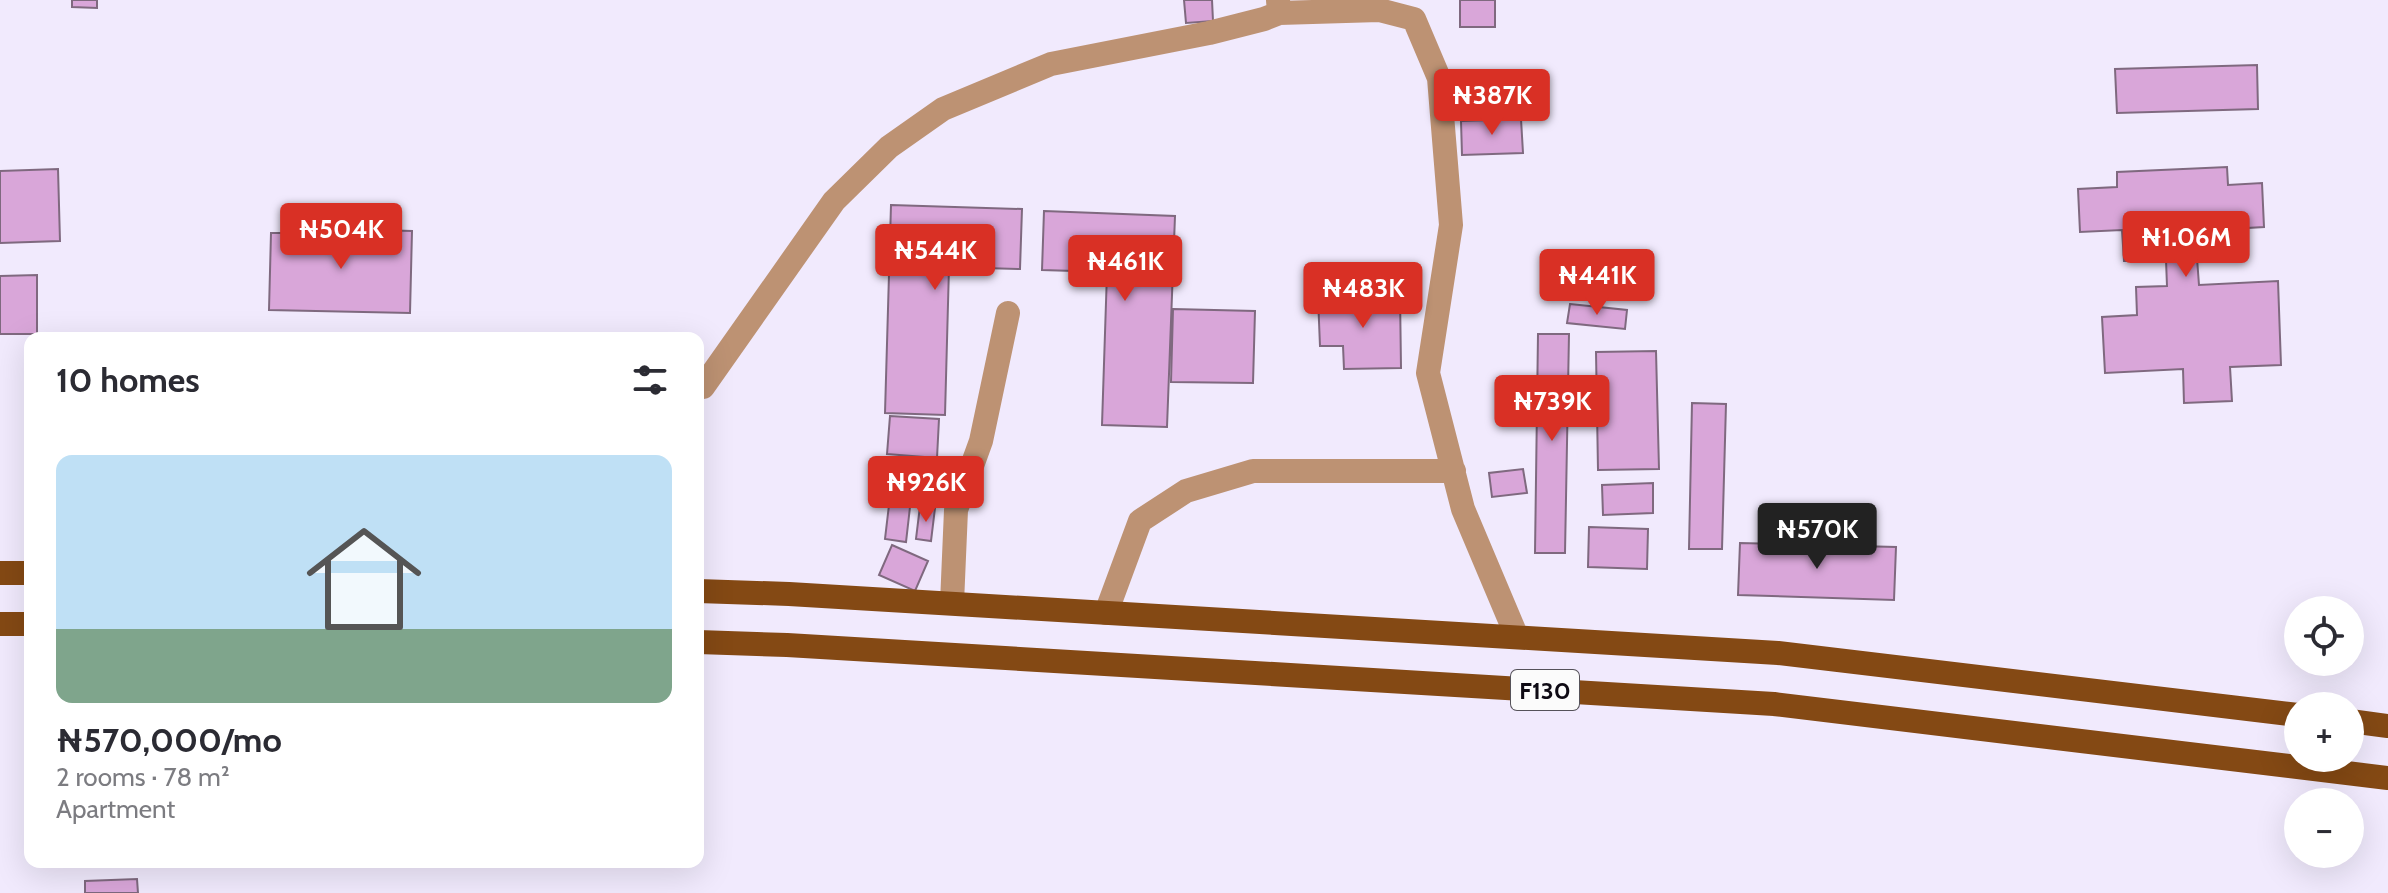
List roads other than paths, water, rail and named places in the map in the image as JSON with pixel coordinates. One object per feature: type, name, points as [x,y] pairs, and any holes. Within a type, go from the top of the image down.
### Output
[{"type":"main road","points":[[0,573],[24,573]]},
{"type":"main road","name":"F130","points":[[704,591],[952,603],[1778,653],[2284,713]]},
{"type":"main road","points":[[0,624],[24,624]]},
{"type":"main road","name":"F130","points":[[704,642],[1774,704],[2388,778]]},
{"type":"main road","points":[[2364,723],[2388,726]]},
{"type":"street","points":[[704,386],[834,201],[889,147],[943,109],[1051,64],[1209,33],[1264,19],[1279,6],[1379,10],[1414,19],[1439,78],[1451,225],[1428,373],[1463,509],[1517,637]]},
{"type":"street","points":[[952,603],[956,510],[981,441],[1008,313]]},
{"type":"street","points":[[1106,613],[1140,521],[1186,491],[1253,471],[1454,471]]}]
